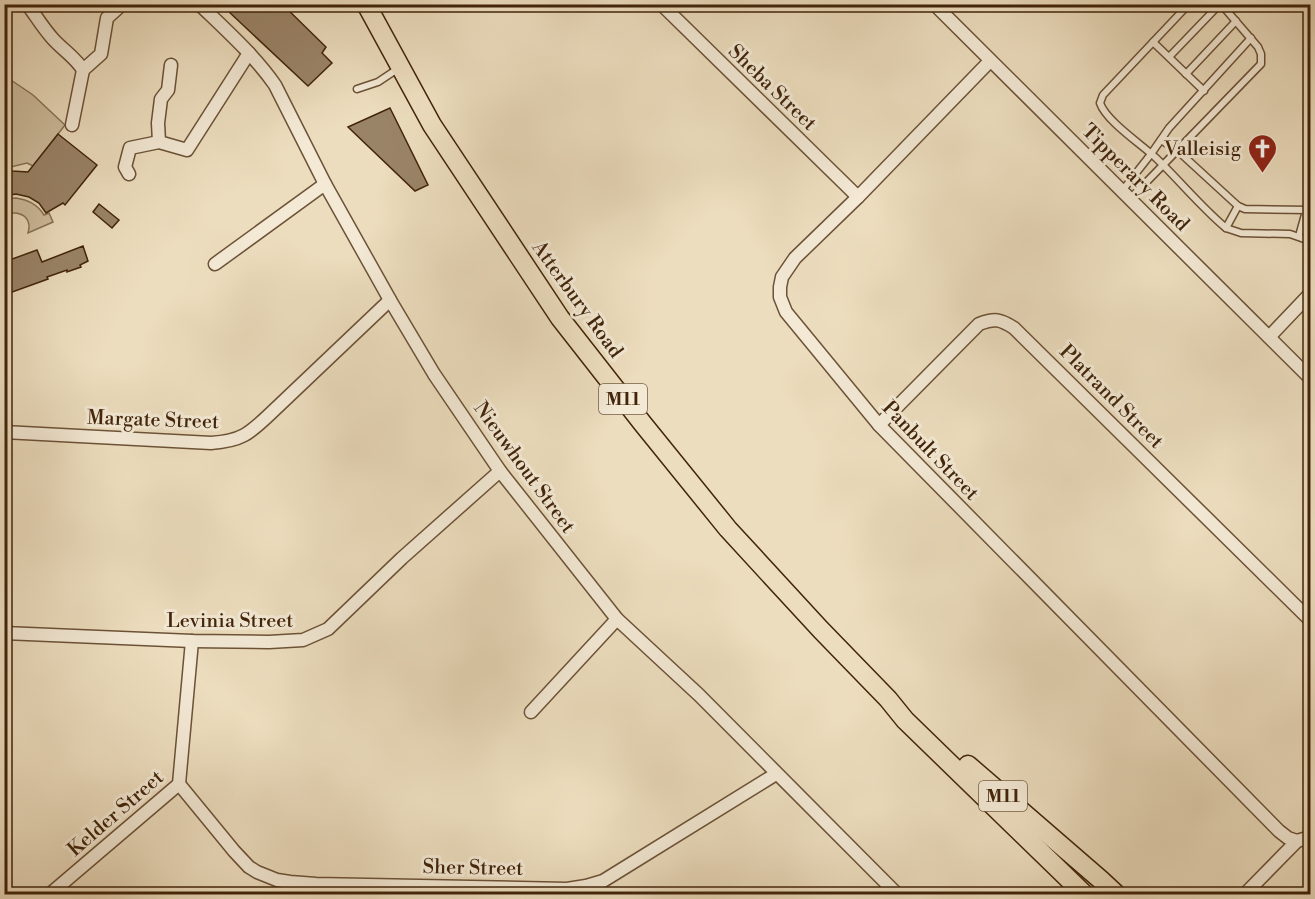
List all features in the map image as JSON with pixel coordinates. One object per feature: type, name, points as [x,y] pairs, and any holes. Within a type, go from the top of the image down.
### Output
[{"type":"main road","name":"Atterbury Road","points":[[366,4],[432,125],[463,174],[566,327],[643,424],[728,529],[888,699],[905,720],[1084,894]]},
{"type":"main road","name":"Atterbury Road","points":[[888,699],[912,715],[1116,894]]},
{"type":"street","points":[[27,4],[42,27],[79,63],[83,70]]},
{"type":"street","name":"Nieuwhout Street","points":[[199,4],[249,53],[275,85],[325,184],[390,300],[434,374],[500,471],[617,619],[699,695],[897,894]]},
{"type":"street","name":"Sheba Street","points":[[661,4],[858,197]]},
{"type":"street","name":"Tipperary Road","points":[[934,4],[1311,378]]},
{"type":"street","points":[[72,125],[83,70],[101,54],[107,18],[118,8]]},
{"type":"street","points":[[129,174],[125,167],[130,148],[159,142],[188,150],[249,53]]},
{"type":"street","name":"Panbult Street","points":[[990,61],[858,197],[795,258],[782,277],[780,297],[786,312],[795,324],[879,425],[1279,831],[1297,841]]},
{"type":"street","points":[[159,142],[158,123],[161,99],[168,90],[171,65]]},
{"type":"street","points":[[215,264],[325,184]]},
{"type":"street","points":[[1269,337],[1311,294]]},
{"type":"street","name":"Margate Street","points":[[4,432],[211,442],[241,438],[263,421],[390,300]]},
{"type":"street","name":"Platrand Street","points":[[879,425],[979,324],[998,319],[1007,323],[1311,620]]},
{"type":"street","name":"Levinia Street","points":[[4,633],[192,641],[289,642],[303,640],[328,629],[402,558],[500,471]]},
{"type":"street","points":[[531,712],[617,619]]},
{"type":"street","name":"Kelder Street","points":[[50,894],[179,784],[192,641]]},
{"type":"street","name":"Sher Street","points":[[179,784],[249,867],[277,880],[316,884],[567,888],[603,881],[776,774]]},
{"type":"street","points":[[1245,894],[1297,841],[1311,834]]},
{"type":"lane","points":[[1189,4],[1103,95],[1100,103],[1104,111],[1163,165],[1226,228],[1241,233],[1290,234],[1311,241]]},
{"type":"lane","points":[[1126,195],[1178,151],[1261,64],[1262,59],[1251,38],[1220,4],[1169,57]]},
{"type":"lane","points":[[1186,74],[1236,21]]},
{"type":"lane","points":[[1126,195],[1169,128],[1251,38]]},
{"type":"lane","points":[[1154,42],[1204,91]]},
{"type":"lane","points":[[357,89],[378,82],[399,67]]},
{"type":"lane","points":[[1161,140],[1178,151],[1238,206],[1251,210],[1308,210],[1299,236]]},
{"type":"lane","points":[[1226,228],[1238,206]]},
{"type":"shaded area","points":[[5,76],[33,95],[65,125],[33,166],[27,163],[11,167],[5,155],[8,153],[5,146]]},
{"type":"shaded area","points":[[16,198],[32,203],[44,215],[49,213],[53,222],[28,233],[29,224],[26,218],[20,214],[11,213],[5,199]]},
{"type":"building","points":[[233,4],[282,4],[326,47],[322,53],[332,63],[308,86],[228,11]]},
{"type":"building","points":[[390,108],[428,185],[415,191],[348,127]]},
{"type":"building","points":[[58,134],[97,165],[65,205],[63,203],[46,213],[39,203],[29,197],[16,194],[4,196],[4,155],[12,171],[28,172]]},
{"type":"building","points":[[99,204],[119,220],[112,228],[93,212]]},
{"type":"building","points":[[83,246],[88,261],[80,265],[81,267],[47,277],[48,279],[4,295],[4,262],[37,250],[42,262]]},
{"type":"place","name":"Valleisig","points":[[1262,174]]}]
